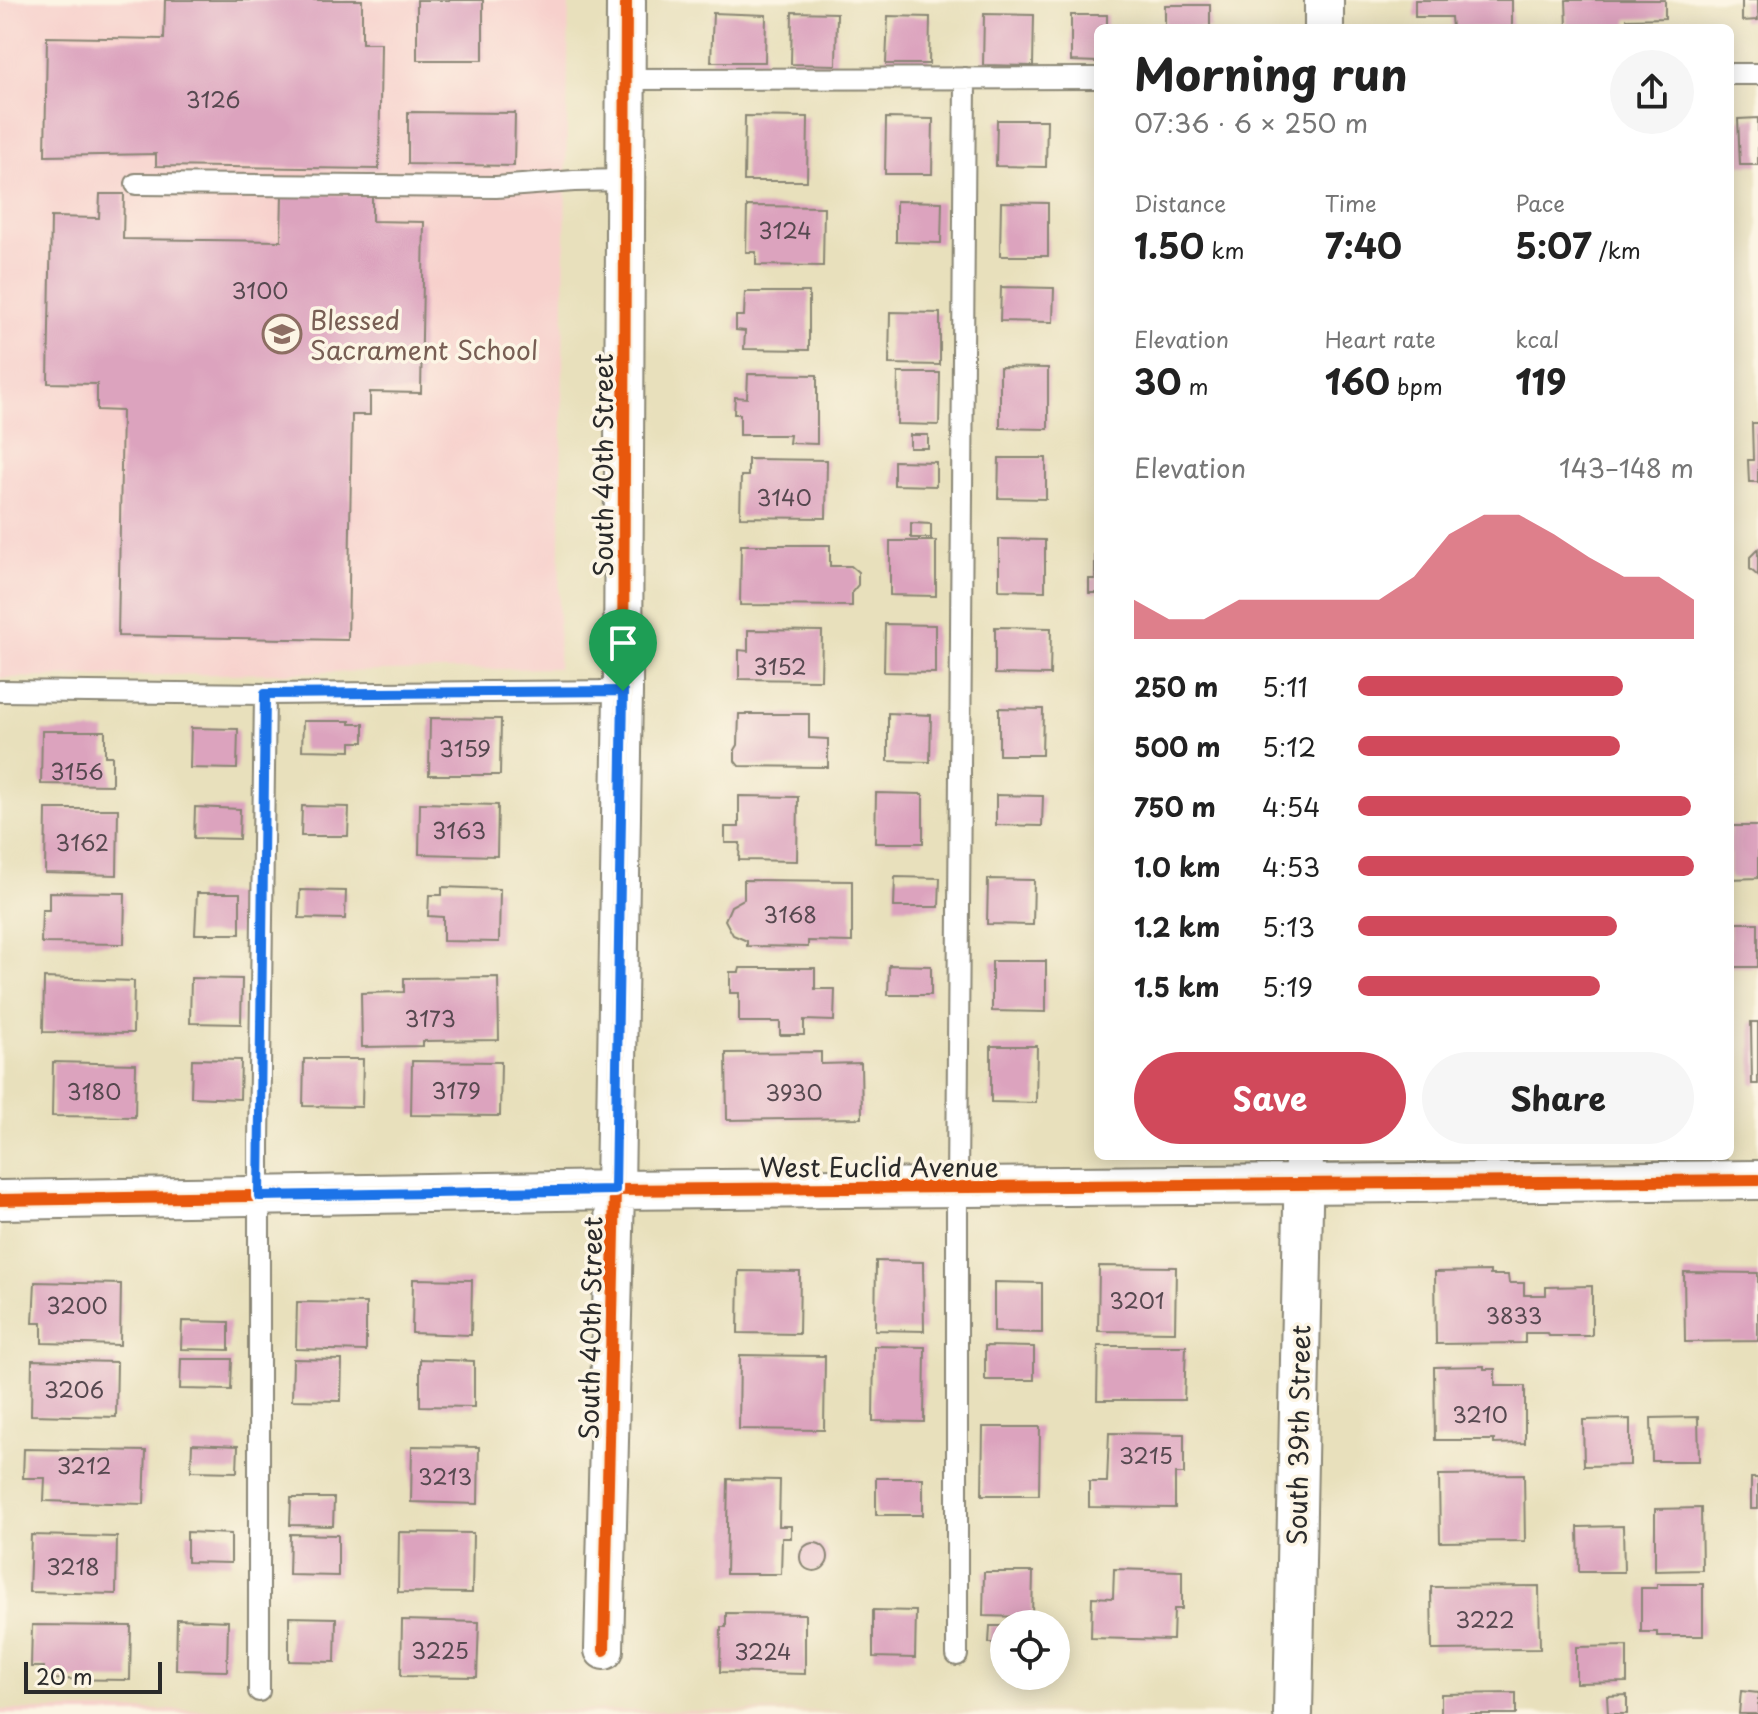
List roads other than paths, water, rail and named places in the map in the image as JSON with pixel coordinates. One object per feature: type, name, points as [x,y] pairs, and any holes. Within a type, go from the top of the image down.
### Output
[{"type":"street","name":"South 40th Street","points":[[604,1650],[623,691],[626,0]]},
{"type":"street","points":[[1324,0],[1324,24]]},
{"type":"street","name":"West Euclid Avenue","points":[[0,1200],[957,1188],[1304,1170],[1758,1180]]},
{"type":"street","name":"South 39th Street","points":[[1293,1714],[1304,1170]]},
{"type":"lane","points":[[1734,74],[1758,74]]},
{"type":"lane","points":[[957,1655],[965,78]]},
{"type":"lane","points":[[625,79],[1094,78]]},
{"type":"lane","points":[[136,184],[496,187],[624,180]]},
{"type":"lane","points":[[0,691],[265,694],[623,691]]},
{"type":"lane","points":[[259,1691],[259,1196],[265,694]]},
{"type":"place","name":"Blessed Sacrament School","points":[[282,334]]}]
